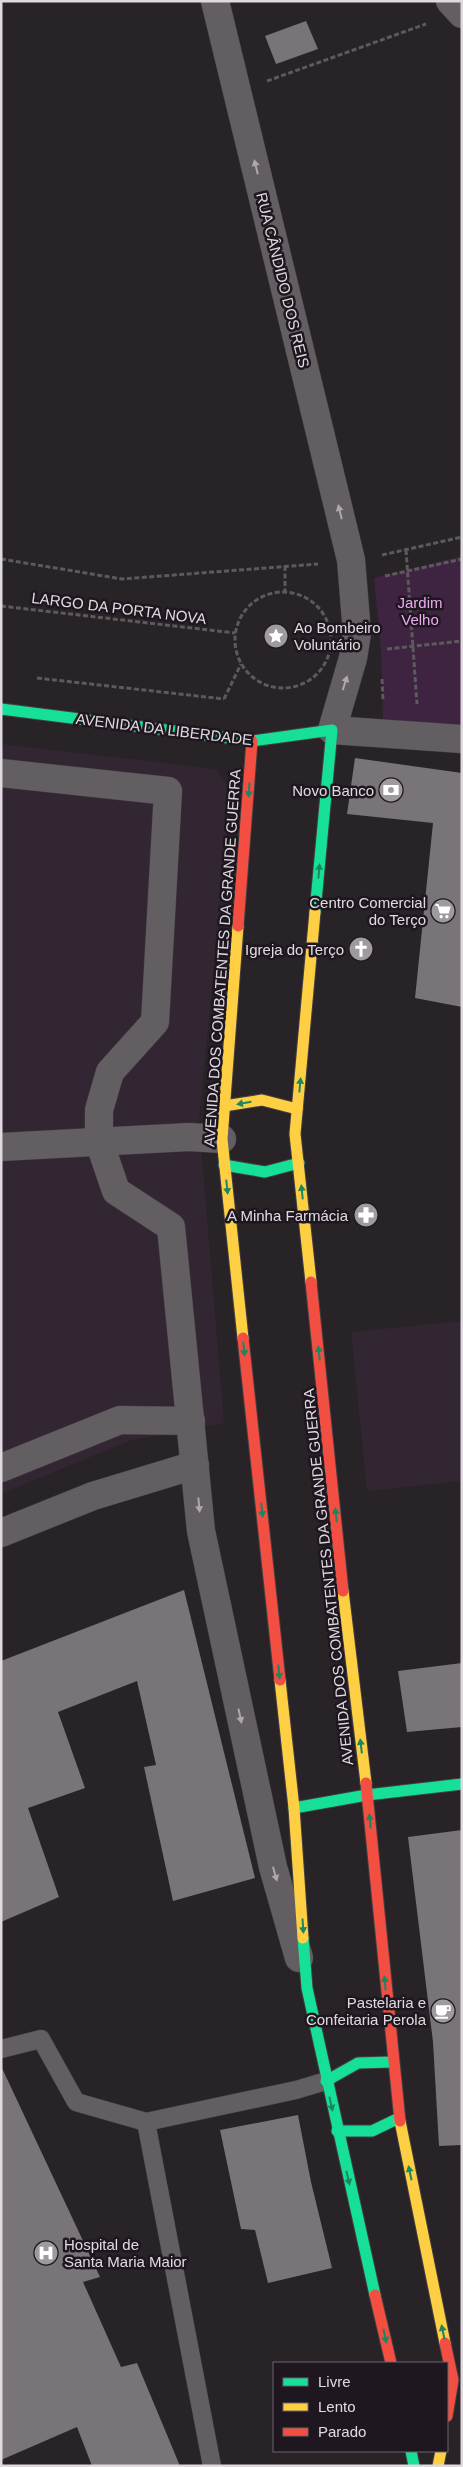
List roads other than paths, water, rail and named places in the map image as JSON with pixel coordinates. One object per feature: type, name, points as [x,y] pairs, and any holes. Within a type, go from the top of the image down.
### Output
[{"type":"main road","name":"AVENIDA DA LIBERDADE","points":[[1,709],[252,741],[332,730]]},
{"type":"main road","name":"AVENIDA DOS COMBATENTES DA GRANDE GUERRA","points":[[332,730],[295,1134],[354,1691],[367,1794],[392,2062],[399,2118],[458,2391],[448,2414]]},
{"type":"main road","name":"AVENIDA DOS COMBATENTES DA GRANDE GUERRA","points":[[252,741],[224,1106],[223,1152],[294,1808],[307,1988],[326,2081],[391,2362]]},
{"type":"main road","points":[[224,1106],[262,1100],[297,1109]]},
{"type":"main road","points":[[223,1152],[264,1172],[299,1163]]},
{"type":"main road","points":[[294,1808],[367,1794],[462,1784]]},
{"type":"main road","points":[[326,2081],[358,2063],[392,2062]]},
{"type":"main road","points":[[338,2130],[372,2131],[399,2118]]},
{"type":"main road","points":[[411,2452],[414,2466]]},
{"type":"main road","points":[[438,2466],[441,2452]]},
{"type":"street","name":"RUA CÂNDIDO DOS REIS","points":[[215,1],[237,91],[363,558],[353,658],[332,730]]},
{"type":"street","points":[[332,730],[462,739]]},
{"type":"street","points":[[1,773],[168,791],[155,1022],[110,1072],[100,1110],[99,1141],[116,1191],[171,1227],[201,1531],[250,1767],[273,1867],[307,1988]]},
{"type":"street","points":[[1,1147],[188,1137],[223,1152]]},
{"type":"street","points":[[1,1468],[120,1420],[191,1421]]},
{"type":"street","points":[[1,1533],[93,1496],[195,1464]]},
{"type":"street","points":[[250,1767],[270,1792],[294,1808]]},
{"type":"lane","points":[[1,2049],[41,2039],[76,2102],[146,2122],[296,2090],[326,2081]]},
{"type":"lane","points":[[146,2122],[212,2466]]},
{"type":"place","name":"Ao Bombeiro Voluntário","points":[[276,636]]},
{"type":"place","name":"Novo Banco","points":[[391,790]]},
{"type":"place","name":"Centro Comercial do Terço","points":[[443,911]]},
{"type":"place","name":"Igreja do Terço","points":[[361,949]]},
{"type":"place","name":"A Minha Farmácia","points":[[366,1215]]},
{"type":"place","name":"Pastelaria e Confeitaria Perola","points":[[443,2011]]},
{"type":"place","name":"Hospital de Santa Maria Maior","points":[[46,2253]]},
{"type":"park label","name":"Jardim Velho","points":[[420,610]]}]
